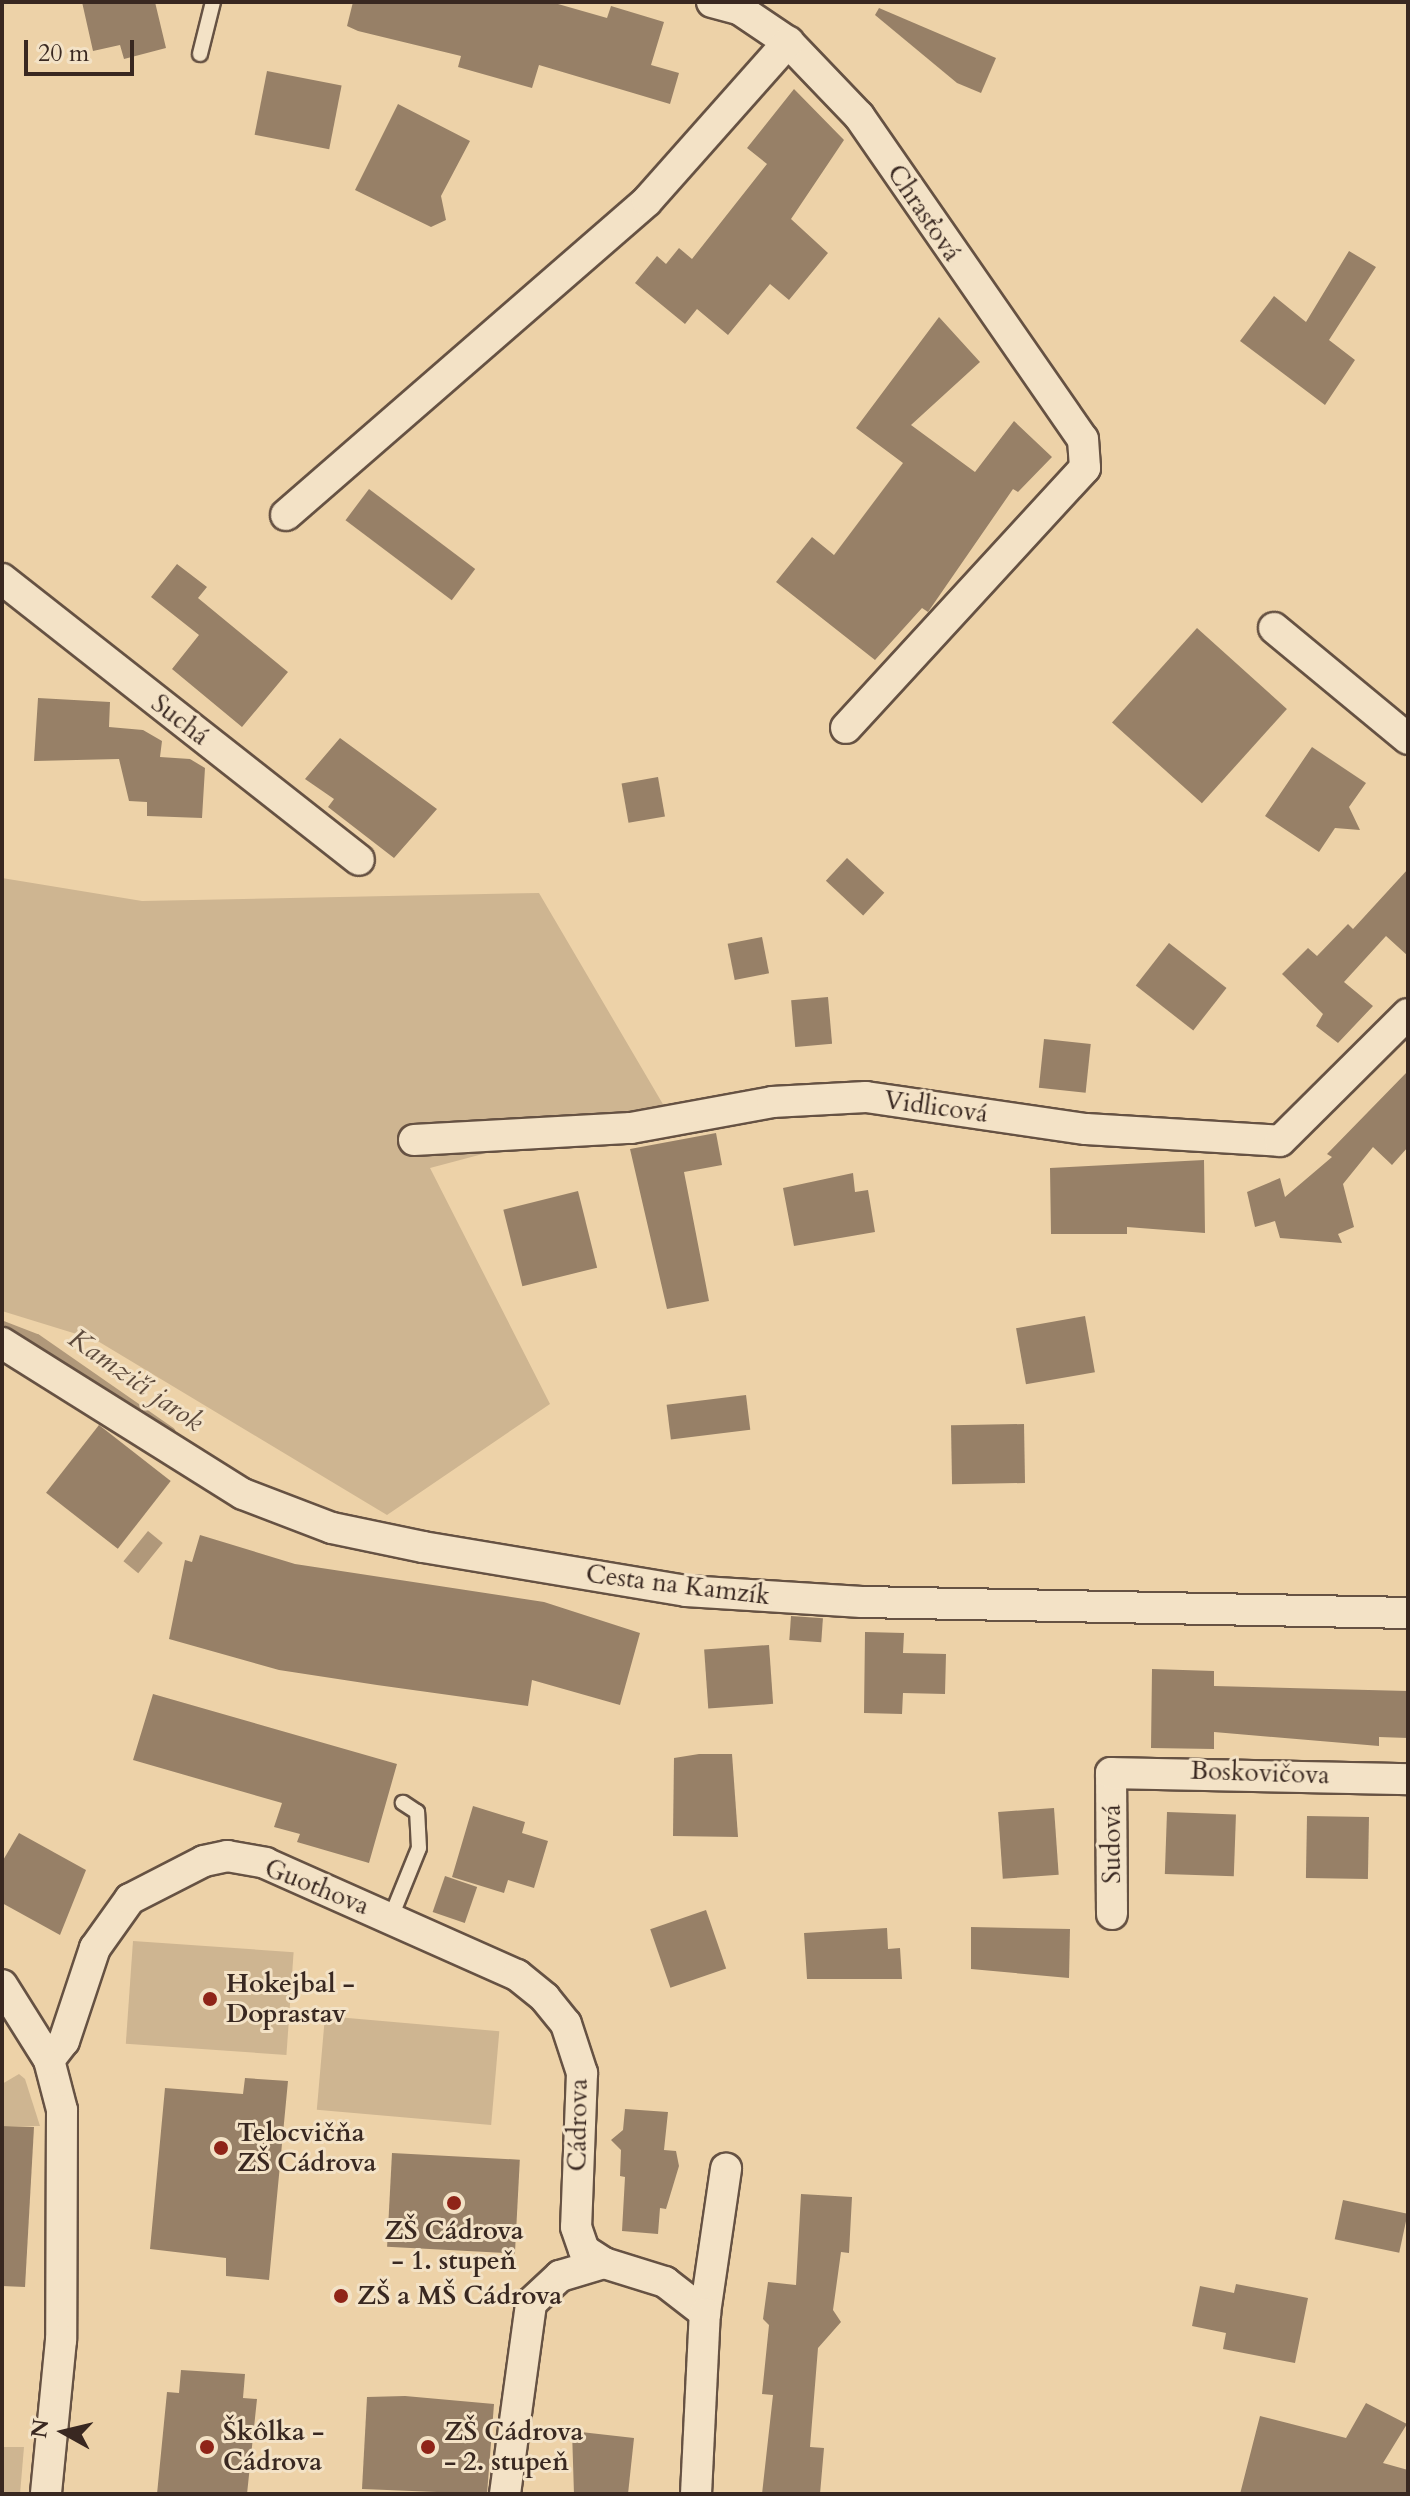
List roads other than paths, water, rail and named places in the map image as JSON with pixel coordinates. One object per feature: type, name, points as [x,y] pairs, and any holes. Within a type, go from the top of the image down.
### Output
[{"type":"street","name":"Chrasťová","points":[[712,2],[739,9],[788,42],[859,116],[1083,439],[1085,468],[846,728]]},
{"type":"street","points":[[286,515],[647,201],[788,42]]},
{"type":"street","name":"Suchá","points":[[2,579],[359,860]]},
{"type":"street","points":[[1274,628],[1408,739]]},
{"type":"street","name":"Vidlicová","points":[[414,1140],[631,1128],[772,1102],[866,1097],[1086,1129],[1280,1141],[1408,1014]]},
{"type":"street","name":"Cesta na Kamzík","points":[[2,1343],[243,1494],[332,1528],[686,1591],[862,1602],[1408,1613]]},
{"type":"street","name":"Boskovičova","points":[[1111,1773],[1408,1779]]},
{"type":"street","name":"Sudová","points":[[1111,1773],[1112,1914]]},
{"type":"street","name":"Guothova","points":[[49,2060],[64,2041],[95,1948],[130,1899],[204,1861],[227,1856],[265,1863],[398,1921]]},
{"type":"street","name":"Cádrova","points":[[398,1921],[517,1975],[566,2024],[582,2073],[576,2227],[584,2250],[604,2263]]},
{"type":"street","points":[[2,1985],[49,2060],[63,2144],[61,2340],[46,2494]]},
{"type":"street","points":[[696,2494],[705,2313],[726,2169]]},
{"type":"street","points":[[505,2494],[531,2303],[560,2276],[604,2263],[665,2282],[705,2313]]},
{"type":"lane","points":[[200,54],[213,2]]},
{"type":"lane","points":[[398,1921],[419,1848],[417,1812],[403,1803]]},
{"type":"waterway","name":"Kamzičí jarok","points":[[2,1326],[36,1339],[170,1432]]},
{"type":"place","name":"Hokejbal - Doprastav","points":[[210,1999]]},
{"type":"place","name":"Telocvičňa ZŠ Cádrova","points":[[221,2148]]},
{"type":"place","name":"ZŠ Cádrova - 1. stupeň","points":[[454,2203]]},
{"type":"place","name":"ZŠ a MŠ Cádrova","points":[[341,2296]]},
{"type":"place","name":"Škôlka - Cádrova","points":[[207,2447]]},
{"type":"place","name":"ZŠ Cádrova - 2. stupeň","points":[[428,2447]]}]
